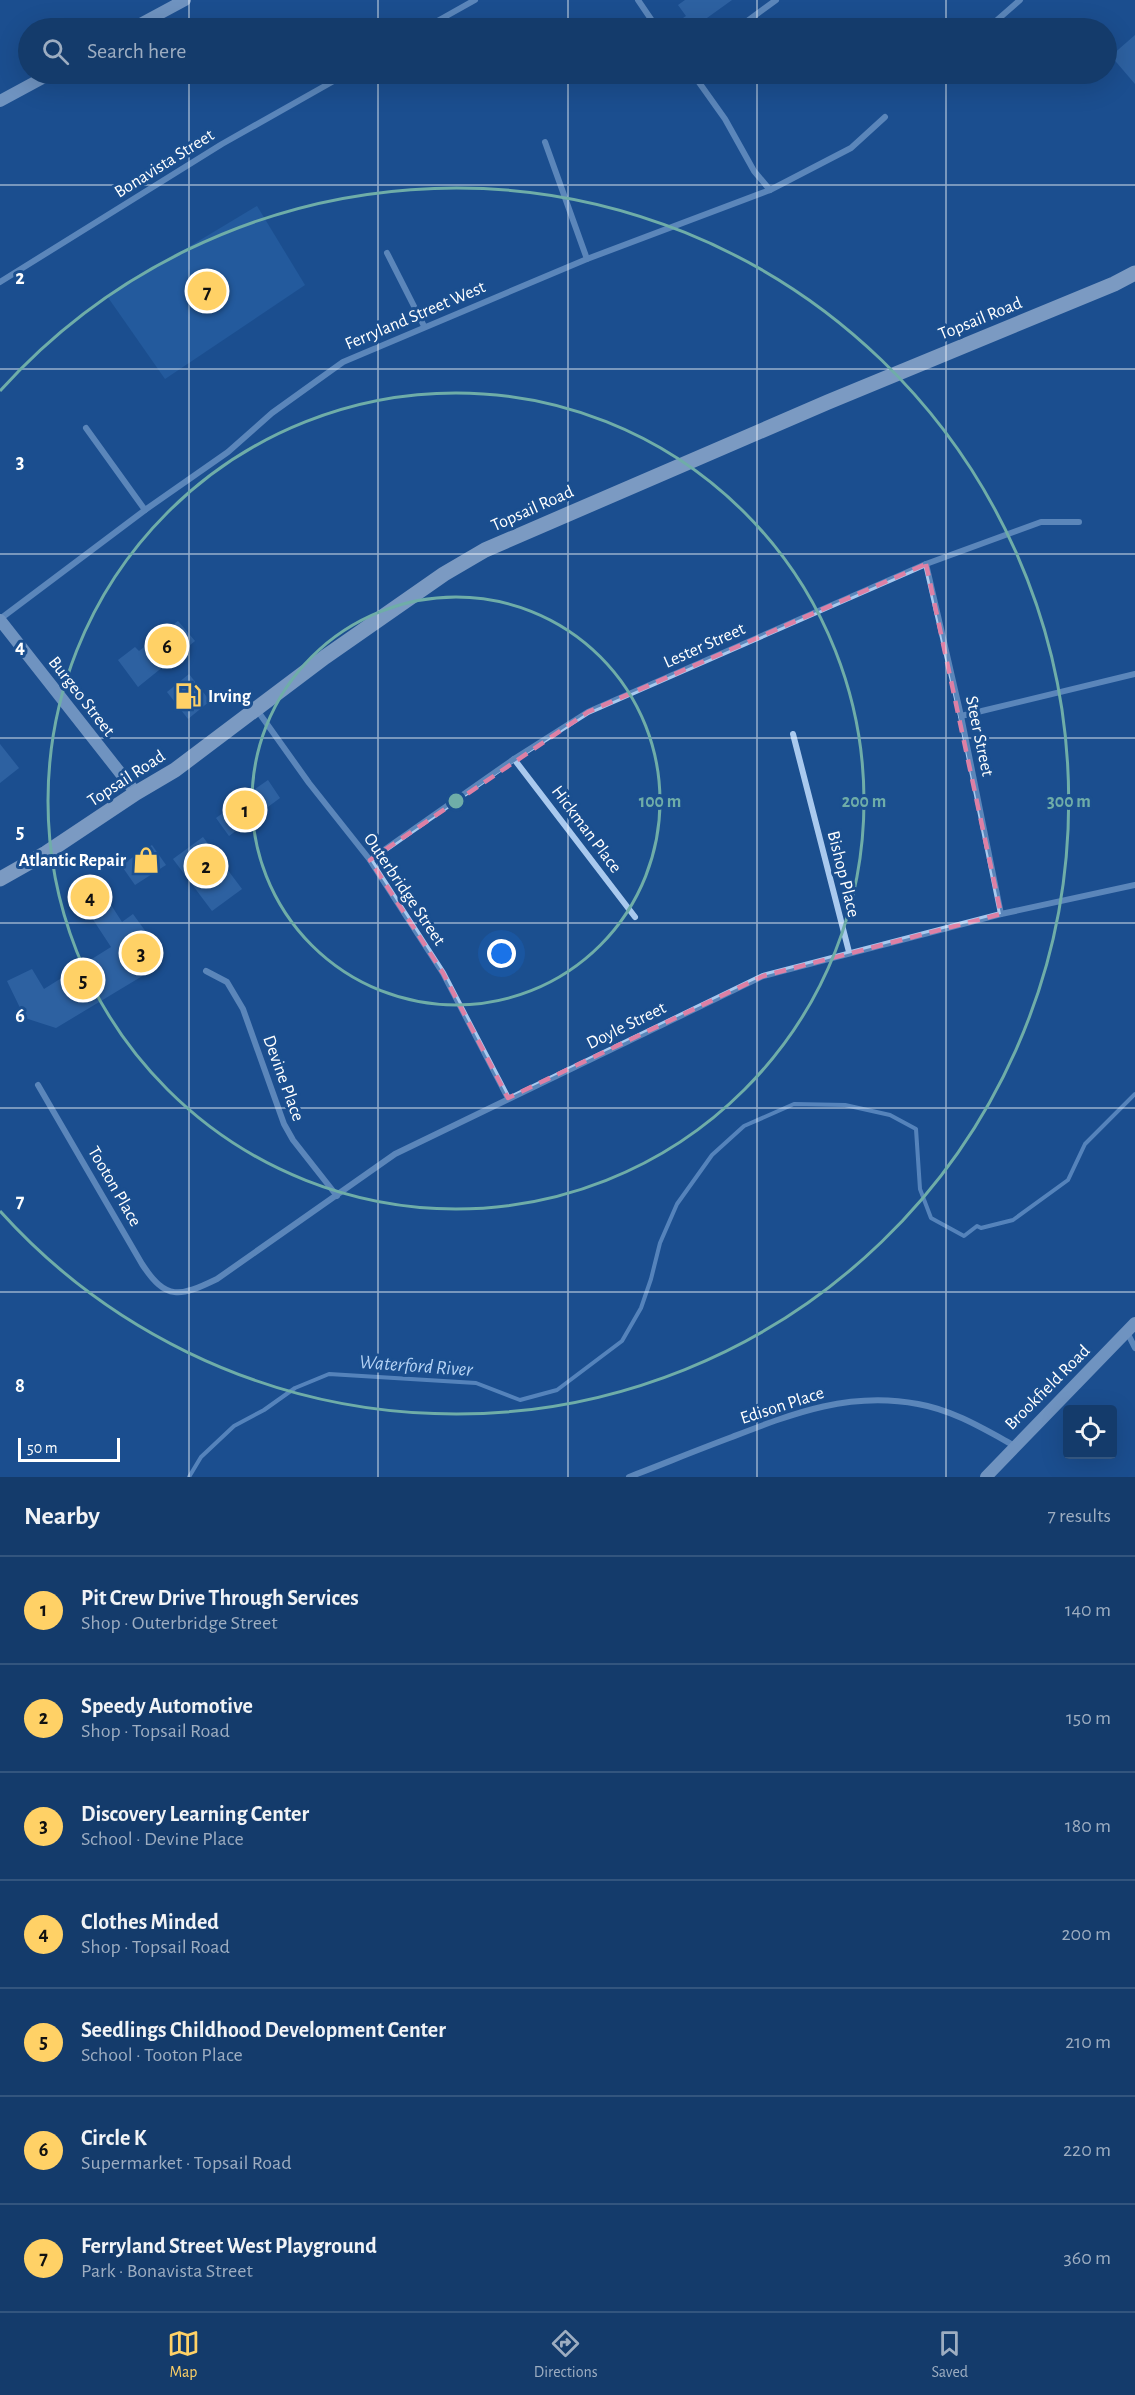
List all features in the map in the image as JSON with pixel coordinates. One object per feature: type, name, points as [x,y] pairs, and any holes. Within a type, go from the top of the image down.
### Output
[{"type":"main road","name":"Topsail Road","points":[[0,879],[46,853],[175,770],[325,657],[444,574],[485,550],[817,407],[1114,284],[1135,273]]},
{"type":"street","points":[[152,18],[185,0]]},
{"type":"street","points":[[443,18],[475,0]]},
{"type":"street","points":[[638,0],[650,18]]},
{"type":"street","points":[[752,18],[776,0]]},
{"type":"street","points":[[999,18],[1020,0]]},
{"type":"street","points":[[0,101],[31,84]]},
{"type":"street","name":"Bonavista Street","points":[[0,282],[222,144],[328,84]]},
{"type":"street","points":[[700,84],[725,119],[754,171],[770,190]]},
{"type":"street","name":"Ferryland Street West","points":[[0,620],[145,510],[228,452],[272,414],[343,362],[587,259],[770,190],[851,148],[885,117]]},
{"type":"street","points":[[545,142],[587,259]]},
{"type":"street","points":[[387,254],[424,326]]},
{"type":"street","points":[[86,428],[145,510]]},
{"type":"street","name":"Lester Street","points":[[370,860],[514,759],[588,712],[926,564],[1041,522],[1080,522]]},
{"type":"street","name":"Steer Street","points":[[926,564],[961,716],[1001,914]]},
{"type":"street","name":"Burgeo Street","points":[[0,620],[136,793]]},
{"type":"street","points":[[961,716],[1135,674]]},
{"type":"street","name":"Outerbridge Street","points":[[257,710],[309,783],[370,860],[443,973],[508,1098]]},
{"type":"street","name":"Bishop Place","points":[[793,734],[849,952]]},
{"type":"street","name":"Hickman Place","points":[[514,759],[635,916]]},
{"type":"street","name":"Doyle Street","points":[[174,1294],[195,1290],[217,1279],[395,1154],[763,976],[1001,914],[1135,885]]},
{"type":"street","name":"Devine Place","points":[[206,971],[227,982],[243,1009],[284,1124],[293,1140],[337,1196]]},
{"type":"street","name":"Tooton Place","points":[[38,1085],[154,1283],[174,1294]]},
{"type":"street","points":[[1131,1327],[1135,1348]]},
{"type":"street","name":"Brookfield Road","points":[[986,1477],[1131,1327]]},
{"type":"street","name":"Edison Place","points":[[629,1477],[790,1414],[828,1404],[861,1400],[919,1404],[941,1410],[967,1420],[1015,1446]]},
{"type":"highlighted area","points":[[926,564],[1001,914],[763,976],[508,1098],[443,973],[370,860],[588,712]]},
{"type":"shaded area","points":[[257,206],[305,285],[165,379],[107,296]]},
{"type":"building","points":[[685,0],[732,0],[707,18],[683,18],[686,16],[678,5]]},
{"type":"building","points":[[1135,35],[1135,84],[1117,63],[1117,51]]},
{"type":"building","points":[[178,621],[195,641],[138,687],[118,660],[135,647],[139,651]]},
{"type":"building","name":"Irving","points":[[189,674],[210,701],[188,719],[167,692]]},
{"type":"building","points":[[0,744],[19,768],[0,783]]},
{"type":"building","points":[[268,780],[280,798],[229,836],[216,818],[238,802],[235,798],[245,791],[248,794]]},
{"type":"building","points":[[203,837],[242,889],[212,911],[173,859]]},
{"type":"building","points":[[152,845],[166,865],[135,885],[121,865]]},
{"type":"building","points":[[95,880],[122,922],[133,914],[162,954],[150,962],[154,969],[56,1028],[25,1018],[7,981],[32,969],[44,989],[111,947],[75,892]]},
{"type":"waterway","name":"Waterford River","points":[[189,1477],[201,1457],[234,1426],[264,1410],[295,1388],[329,1374],[476,1383],[520,1400],[557,1390],[622,1341],[641,1308],[660,1243],[677,1204],[712,1155],[744,1126],[794,1104],[845,1105],[890,1115],[916,1129],[920,1189],[931,1218],[964,1236],[977,1226],[981,1228],[1013,1220],[1068,1180],[1085,1144],[1135,1094]]},
{"type":"place","name":"Ferryland Street West Playground","points":[[207,291]]},
{"type":"place","name":"Circle K","points":[[167,646]]},
{"type":"place","name":"Irving","points":[[188,696]]},
{"type":"place","name":"Pit Crew Drive Through Services","points":[[245,810]]},
{"type":"place","name":"Atlantic Repair","points":[[146,860]]},
{"type":"place","name":"Speedy Automotive","points":[[206,866]]},
{"type":"place","name":"Clothes Minded","points":[[90,897]]},
{"type":"place","name":"Discovery Learning Center","points":[[141,953]]},
{"type":"place","name":"Seedlings Childhood Development Center","points":[[83,980]]}]
